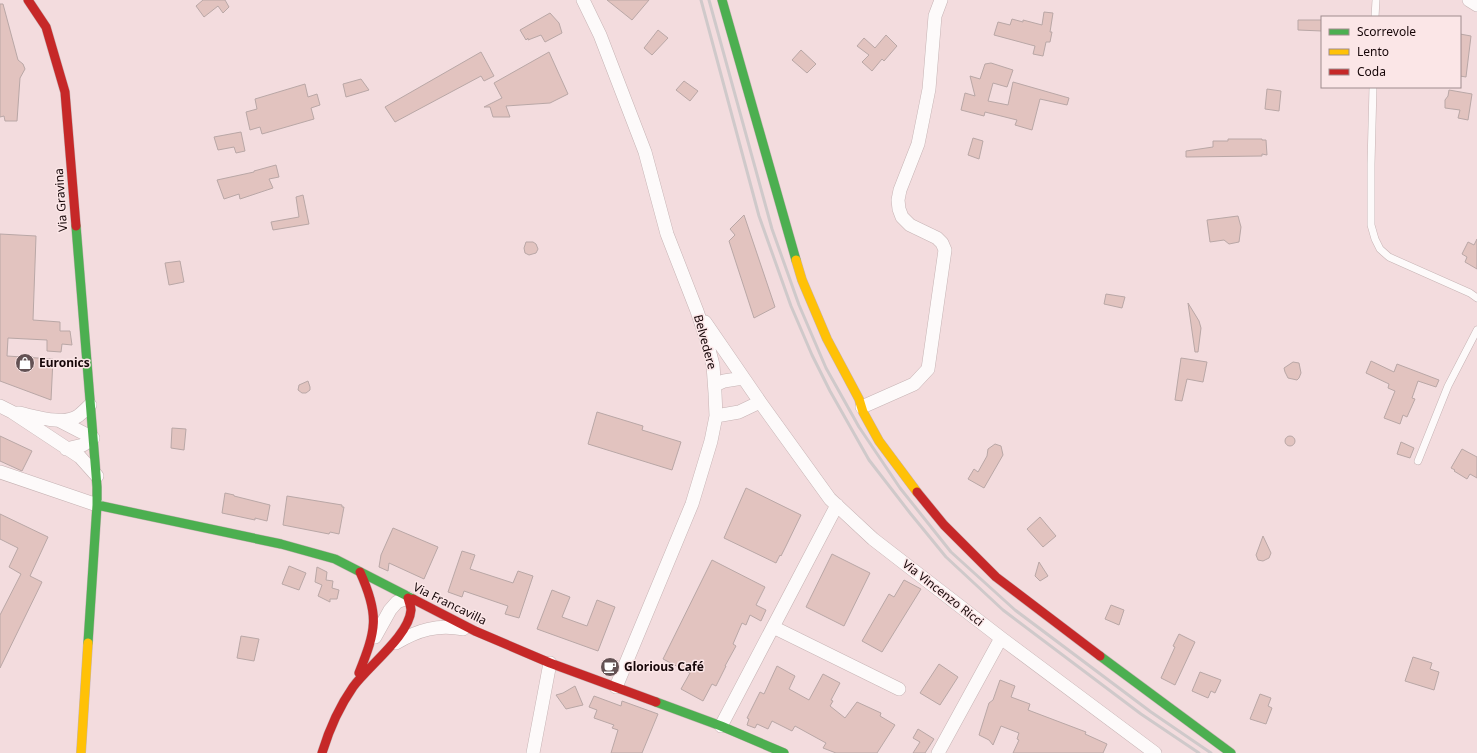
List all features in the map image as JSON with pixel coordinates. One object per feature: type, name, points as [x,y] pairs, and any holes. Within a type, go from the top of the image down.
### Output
[{"type":"main road","name":"Via Gravina","points":[[28,0],[46,27],[65,92],[97,476],[97,506],[81,753]]},
{"type":"main road","points":[[722,0],[802,280],[827,339],[859,399],[879,441],[927,505],[944,525],[996,577],[1062,628],[1231,753]]},
{"type":"main road","name":"Via Francavilla","points":[[97,506],[281,544],[334,559],[475,631],[550,663],[721,726],[784,753]]},
{"type":"main road","points":[[322,753],[342,707],[354,686],[370,644],[375,624],[374,607],[369,590],[360,572]]},
{"type":"main road","points":[[354,686],[402,631],[409,618],[411,608],[408,598]]},
{"type":"street","name":"Belvedere","points":[[583,0],[600,35],[645,152],[667,234],[697,311],[713,365],[715,385],[716,416],[711,441],[692,504],[616,687]]},
{"type":"street","points":[[862,407],[914,384],[928,369],[945,250],[942,243],[937,238],[910,225],[902,217],[898,209],[898,200],[900,190],[918,144],[929,89],[935,16],[941,0]]},
{"type":"street","points":[[1469,0],[1477,5]]},
{"type":"street","name":"Via Vincenzo Ricci","points":[[697,311],[830,499],[873,539],[1001,638],[1153,752]]},
{"type":"street","points":[[715,385],[724,381],[743,378]]},
{"type":"street","points":[[716,416],[739,412],[760,402]]},
{"type":"street","points":[[60,421],[78,416],[90,405]]},
{"type":"street","points":[[0,406],[12,412],[80,457],[97,476]]},
{"type":"street","points":[[12,412],[60,421],[93,438]]},
{"type":"street","points":[[66,449],[83,445],[93,438]]},
{"type":"street","points":[[0,472],[97,506]]},
{"type":"street","points":[[721,726],[837,505]]},
{"type":"street","points":[[370,644],[390,610],[397,602],[408,598]]},
{"type":"street","points":[[773,626],[899,689]]},
{"type":"street","points":[[386,649],[409,636],[435,627],[452,627],[475,631]]},
{"type":"street","points":[[938,753],[1001,638]]},
{"type":"street","points":[[532,753],[550,663]]},
{"type":"lane","points":[[1375,16],[1376,0]]},
{"type":"lane","points":[[1373,88],[1371,225],[1375,239],[1380,249],[1389,257],[1470,293],[1477,298]]},
{"type":"lane","points":[[1418,461],[1448,386],[1477,330]]},
{"type":"building","points":[[203,0],[225,0],[229,7],[223,13],[218,6],[204,17],[196,6]]},
{"type":"building","points":[[607,0],[649,0],[632,20]]},
{"type":"building","points":[[0,4],[3,4],[18,60],[23,64],[25,69],[20,78],[17,121],[5,121],[4,116],[0,117]]},
{"type":"building","points":[[1044,12],[1053,13],[1050,42],[1046,42],[1043,56],[1033,54],[1035,46],[994,35],[998,22],[1010,25],[1012,19],[1042,25]]},
{"type":"building","points":[[550,13],[559,23],[562,33],[545,42],[541,35],[528,40],[528,38],[526,40],[520,30]]},
{"type":"building","points":[[1298,20],[1321,20],[1321,31],[1298,30]]},
{"type":"building","points":[[658,30],[668,38],[652,55],[644,48]]},
{"type":"building","points":[[1461,34],[1471,36],[1466,77],[1461,76]]},
{"type":"building","points":[[886,35],[897,46],[884,61],[882,59],[872,71],[862,62],[869,55],[857,46],[864,38],[875,48]]},
{"type":"building","points":[[801,50],[816,64],[807,73],[792,60]]},
{"type":"building","points":[[481,52],[494,76],[484,81],[481,76],[395,122],[385,107]]},
{"type":"building","points":[[549,52],[568,94],[550,103],[506,106],[510,117],[493,117],[490,107],[484,107],[502,98],[494,83]]},
{"type":"building","points":[[991,63],[1013,70],[1007,87],[993,83],[988,101],[1008,105],[1013,82],[1069,98],[1067,105],[1040,99],[1032,130],[1015,125],[1017,120],[985,112],[984,116],[961,110],[965,93],[975,96],[970,76],[980,79],[985,64]]},
{"type":"building","points":[[361,79],[369,90],[346,97],[343,84]]},
{"type":"building","points":[[684,81],[698,91],[690,101],[676,90]]},
{"type":"building","points":[[305,84],[308,97],[317,94],[320,105],[311,108],[314,119],[262,134],[260,127],[250,130],[246,112],[257,109],[255,99]]},
{"type":"building","points":[[1267,89],[1281,91],[1279,111],[1265,109]]},
{"type":"building","points":[[1449,90],[1472,94],[1468,120],[1458,118],[1460,110],[1445,108],[1445,100],[1448,96]]},
{"type":"building","points":[[241,132],[245,151],[236,153],[234,147],[218,150],[214,137]]},
{"type":"building","points":[[973,138],[983,141],[979,159],[968,155]]},
{"type":"building","points":[[1228,139],[1266,140],[1267,155],[1186,157],[1186,151],[1213,147],[1213,141],[1228,141]]},
{"type":"building","points":[[276,165],[279,177],[269,179],[273,188],[240,199],[239,194],[224,199],[217,180],[254,172]]},
{"type":"building","points":[[303,195],[309,224],[273,230],[271,222],[299,217],[296,197]]},
{"type":"building","points":[[744,215],[775,307],[754,318],[729,241],[735,235],[730,229]]},
{"type":"building","points":[[1238,216],[1241,227],[1239,242],[1229,244],[1224,240],[1210,242],[1207,220]]},
{"type":"building","points":[[0,234],[36,236],[33,320],[60,322],[60,331],[70,331],[72,345],[62,344],[61,352],[47,351],[47,340],[8,338],[7,356],[53,359],[51,400],[0,381]]},
{"type":"building","points":[[1477,239],[1477,269],[1465,262],[1467,257],[1462,254],[1468,242],[1474,245]]},
{"type":"building","points":[[526,242],[533,242],[536,244],[538,249],[536,253],[529,255],[525,253],[524,248]]},
{"type":"building","points":[[180,261],[184,282],[169,285],[165,263]]},
{"type":"building","points":[[1106,294],[1125,297],[1122,308],[1104,304]]},
{"type":"building","points":[[1188,303],[1199,321],[1201,328],[1198,352],[1195,352]]},
{"type":"building","points":[[1181,358],[1207,362],[1203,382],[1187,379],[1182,401],[1175,400]]},
{"type":"building","points":[[1371,361],[1394,372],[1397,364],[1439,380],[1436,387],[1418,381],[1412,398],[1415,399],[1407,417],[1403,415],[1400,424],[1384,418],[1395,391],[1388,388],[1389,384],[1366,373]]},
{"type":"building","points":[[1293,362],[1299,363],[1301,373],[1297,380],[1288,378],[1284,368]]},
{"type":"building","points":[[308,381],[310,390],[306,393],[302,393],[298,390],[299,385]]},
{"type":"building","points":[[597,412],[643,426],[642,430],[681,442],[672,470],[588,444]]},
{"type":"building","points":[[172,428],[186,429],[184,450],[171,448]]},
{"type":"building","points":[[0,436],[32,451],[22,471],[0,461]]},
{"type":"building","points":[[1288,436],[1292,436],[1294,437],[1294,445],[1288,446],[1285,443],[1285,439]]},
{"type":"building","points":[[1401,442],[1414,448],[1410,458],[1397,454]]},
{"type":"building","points":[[995,444],[1001,446],[1003,455],[984,488],[968,479],[974,469],[978,472],[987,456],[988,449]]},
{"type":"building","points":[[1462,449],[1477,457],[1477,478],[1470,474],[1467,479],[1451,468]]},
{"type":"building","points":[[746,488],[801,515],[781,556],[780,555],[776,563],[724,538]]},
{"type":"building","points":[[225,493],[270,505],[267,521],[222,513]]},
{"type":"building","points":[[287,496],[342,505],[342,507],[344,507],[339,534],[330,532],[329,534],[283,525]]},
{"type":"building","points":[[0,514],[48,537],[30,576],[42,582],[0,668],[0,615],[21,574],[9,567],[18,548],[0,539]]},
{"type":"building","points":[[1040,517],[1056,536],[1043,547],[1027,529]]},
{"type":"building","points":[[393,528],[438,547],[424,579],[389,563],[388,571],[379,567],[381,555]]},
{"type":"building","points":[[1263,536],[1271,553],[1269,558],[1263,561],[1258,560],[1256,555]]},
{"type":"building","points":[[462,551],[475,555],[470,569],[513,583],[518,571],[533,576],[519,618],[505,614],[508,606],[464,591],[462,597],[448,592]]},
{"type":"building","points":[[832,554],[870,573],[844,626],[806,607]]},
{"type":"building","points":[[712,560],[765,587],[756,605],[766,610],[761,621],[750,615],[746,625],[742,623],[733,644],[736,646],[716,686],[712,684],[703,701],[681,689],[690,673],[663,659]]},
{"type":"building","points":[[1039,562],[1048,576],[1040,581],[1035,576]]},
{"type":"building","points":[[289,566],[306,573],[299,590],[282,584]]},
{"type":"building","points":[[317,567],[327,572],[326,580],[333,581],[332,588],[339,590],[337,599],[330,599],[330,602],[318,596],[322,585],[315,582]]},
{"type":"building","points":[[904,580],[921,589],[882,652],[862,641],[889,594],[894,597]]},
{"type":"building","points":[[552,590],[570,597],[562,617],[587,626],[597,600],[615,607],[598,651],[537,629]]},
{"type":"building","points":[[1111,605],[1124,610],[1119,625],[1105,619]]},
{"type":"building","points":[[1179,634],[1195,642],[1175,685],[1161,678],[1175,647],[1173,646]]},
{"type":"building","points":[[241,636],[259,639],[254,661],[237,658]]},
{"type":"building","points":[[1413,657],[1432,663],[1430,669],[1439,672],[1434,690],[1405,681]]},
{"type":"building","points":[[939,664],[958,677],[940,705],[920,693]]},
{"type":"building","points":[[777,666],[795,676],[789,689],[809,700],[823,674],[840,683],[831,700],[833,701],[830,706],[845,718],[857,702],[881,713],[880,716],[895,725],[877,753],[836,753],[823,748],[826,743],[795,726],[792,731],[772,721],[768,729],[757,724],[755,728],[747,725],[749,719],[747,718],[760,692],[764,694]]},
{"type":"building","points":[[1200,672],[1221,680],[1215,693],[1211,691],[1208,698],[1192,691]]},
{"type":"building","points":[[1000,680],[1015,686],[1011,697],[1030,704],[1028,710],[1086,732],[1085,734],[1107,744],[1103,753],[1013,753],[1019,740],[1017,739],[1019,733],[1001,726],[993,745],[989,740],[979,735],[989,703],[993,700]]},
{"type":"building","points":[[575,686],[583,705],[566,709],[556,695]]},
{"type":"building","points":[[1260,694],[1271,698],[1268,706],[1272,708],[1266,724],[1250,719]]},
{"type":"building","points":[[594,696],[621,706],[622,701],[658,714],[642,753],[611,753],[618,730],[612,728],[614,725],[594,718],[597,710],[589,707]]},
{"type":"building","points":[[918,729],[934,739],[925,753],[913,753],[920,742],[913,738]]},
{"type":"railway","points":[[701,0],[759,216],[791,306],[812,355],[830,391],[869,460],[946,557],[1003,610],[1141,714],[1199,753]]},
{"type":"railway","points":[[709,0],[772,229],[799,305],[826,368],[859,427],[900,488],[951,552],[1015,610],[1151,712],[1211,753]]},
{"type":"traffic: fast","points":[[722,0],[796,260]]},
{"type":"traffic: fast","points":[[76,226],[97,487],[88,643]]},
{"type":"traffic: fast","points":[[97,505],[281,544],[335,559],[413,599]]},
{"type":"traffic: fast","points":[[1100,656],[1231,753]]},
{"type":"traffic: fast","points":[[656,702],[721,726],[784,753]]},
{"type":"traffic: slow","points":[[796,260],[802,280],[827,339],[859,399],[863,412],[879,441],[917,492]]},
{"type":"traffic: slow","points":[[81,753],[88,643]]},
{"type":"traffic: jam","points":[[28,0],[46,27],[65,92],[76,226]]},
{"type":"traffic: jam","points":[[917,492],[944,525],[996,577],[1100,656]]},
{"type":"traffic: jam","points":[[359,673],[369,645],[373,623],[371,600],[360,572]]},
{"type":"traffic: jam","points":[[322,753],[335,719],[353,687],[396,640],[409,620],[411,610],[408,598]]},
{"type":"traffic: jam","points":[[413,599],[475,631],[550,663],[656,702]]},
{"type":"place","name":"Euronics","points":[[25,363]]},
{"type":"place","name":"Glorious Café","points":[[610,667]]}]
